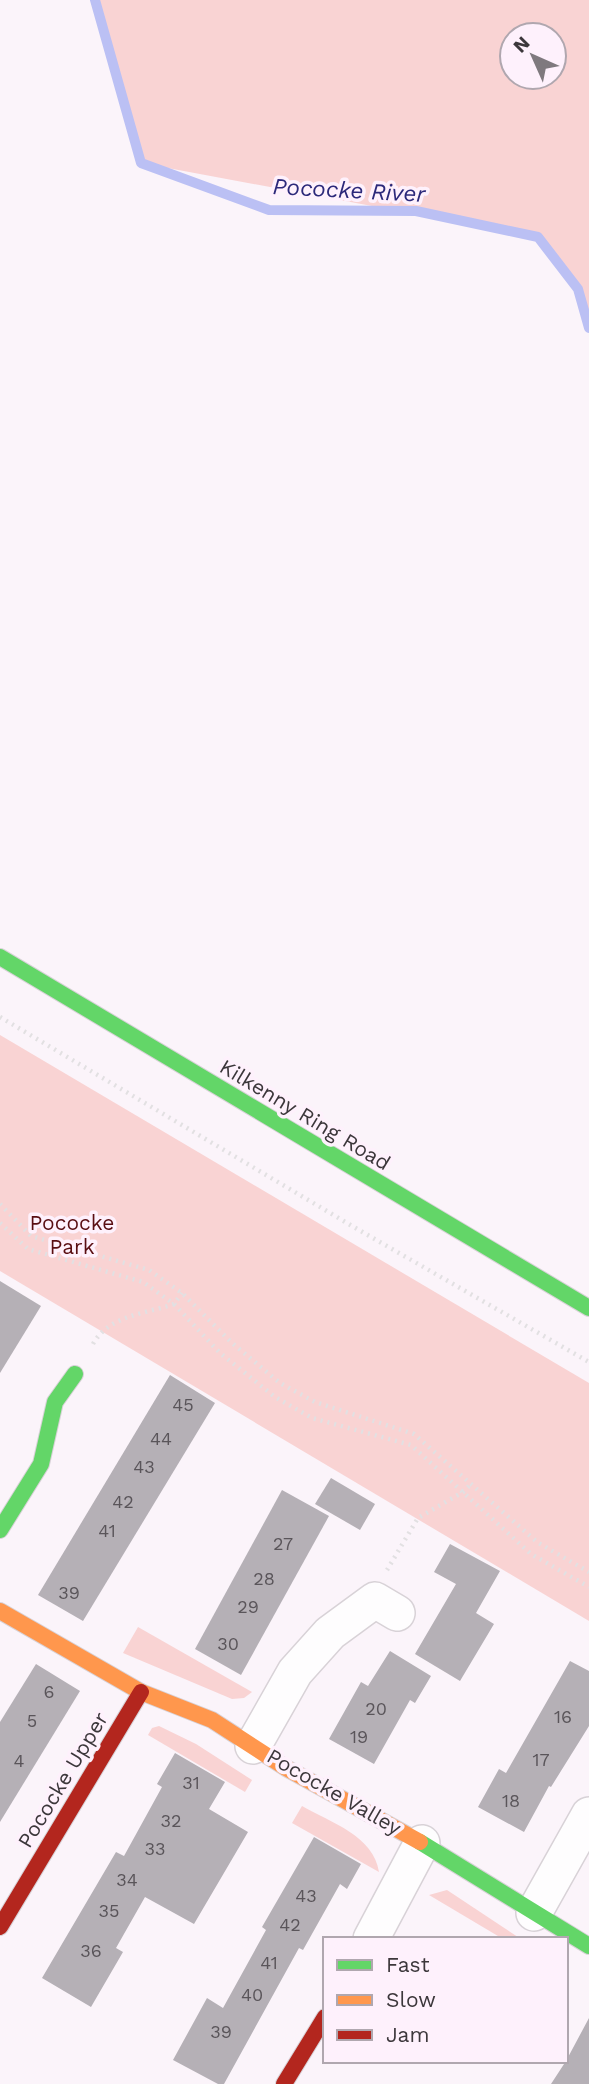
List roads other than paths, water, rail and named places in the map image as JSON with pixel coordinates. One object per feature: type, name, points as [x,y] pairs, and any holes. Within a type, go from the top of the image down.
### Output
[{"type":"street","name":"Kilkenny Ring Road","points":[[0,957],[589,1308]]},
{"type":"street","points":[[0,1530],[41,1464],[55,1402],[75,1374]]},
{"type":"street","name":"Pococke Valley","points":[[397,1613],[374,1600],[330,1633],[295,1672],[253,1746],[327,1792],[422,1843],[589,1946]]},
{"type":"street","points":[[0,1611],[141,1692],[212,1720],[253,1746]]},
{"type":"street","name":"Pococke Upper","points":[[0,1927],[141,1692]]},
{"type":"street","points":[[534,1913],[589,1815]]},
{"type":"street","name":"Pococke Valley","points":[[372,1937],[422,1843]]},
{"type":"street","points":[[284,2084],[323,2020]]},
{"type":"waterway","name":"Pococke River","points":[[95,0],[141,163],[269,210],[416,211],[538,237],[578,289],[589,328]]},
{"type":"park label","name":"Pococke Park","points":[[72,1235]]}]
